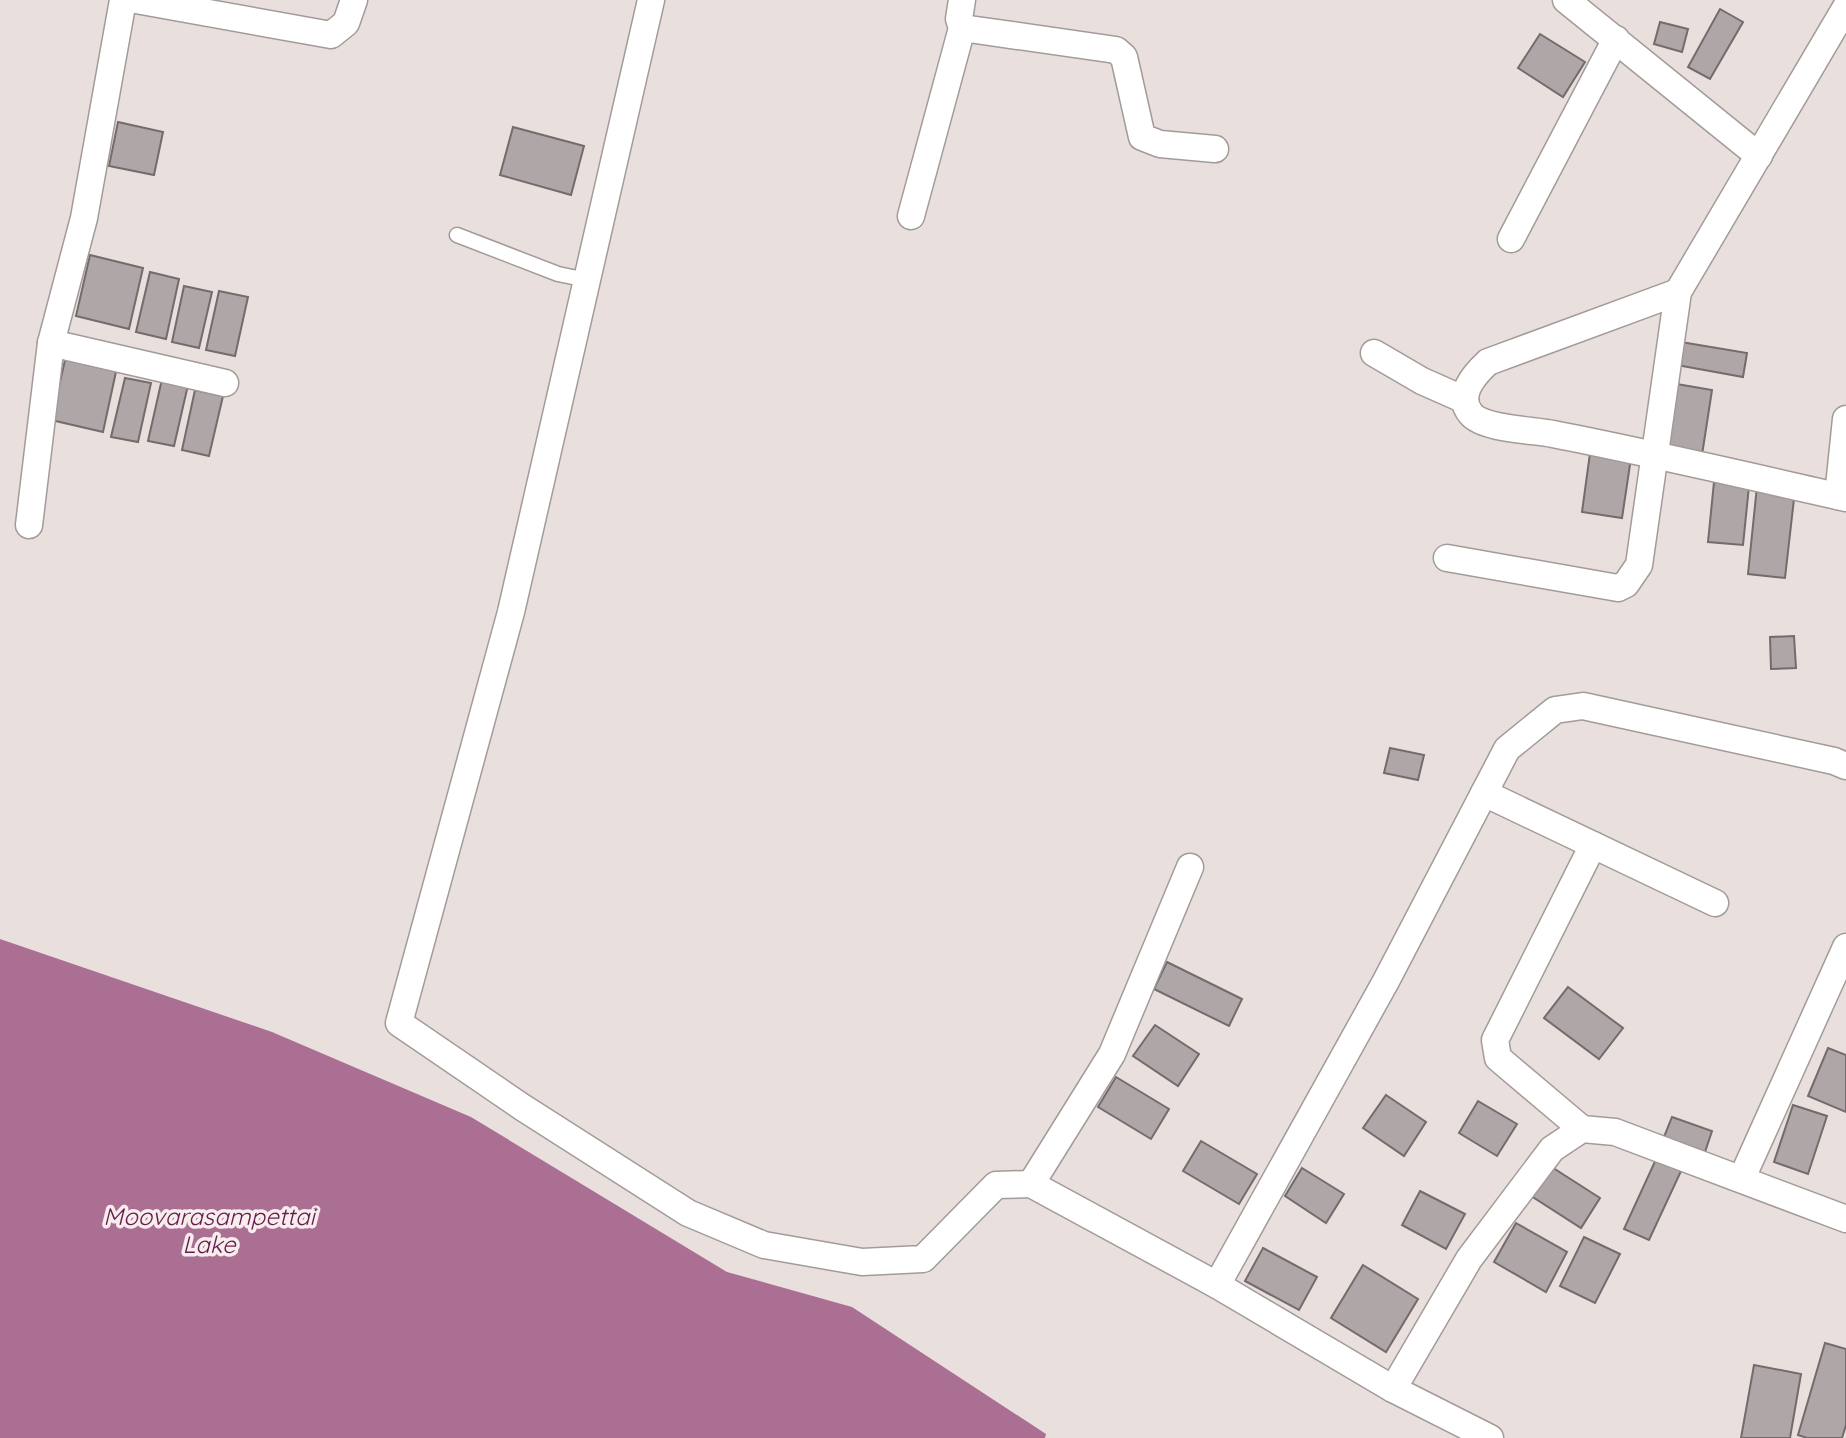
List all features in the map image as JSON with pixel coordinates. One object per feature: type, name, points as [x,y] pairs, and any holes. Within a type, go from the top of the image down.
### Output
[{"type":"street","points":[[29,525],[51,343],[84,218],[123,0]]},
{"type":"street","points":[[136,0],[331,35],[346,23],[354,0]]},
{"type":"street","points":[[651,0],[511,612],[399,1023],[522,1107],[688,1213],[764,1245],[862,1262],[923,1259],[996,1185],[1031,1184],[1217,1285],[1393,1389],[1490,1438]]},
{"type":"street","points":[[911,216],[962,28],[959,19],[962,0]]},
{"type":"street","points":[[1566,0],[1759,156]]},
{"type":"street","points":[[1447,558],[1618,588],[1626,584],[1639,565],[1678,292],[1846,7]]},
{"type":"street","points":[[962,28],[1116,50],[1124,57],[1142,137],[1160,144],[1215,149]]},
{"type":"street","points":[[1511,239],[1616,39]]},
{"type":"street","points":[[1678,292],[1488,362],[1471,378],[1465,400],[1470,413],[1482,422],[1842,497],[1846,419]]},
{"type":"street","points":[[51,343],[225,383]]},
{"type":"street","points":[[1374,353],[1422,381],[1465,400]]},
{"type":"street","points":[[1217,1285],[1386,981],[1507,749],[1555,710],[1583,706],[1846,766]]},
{"type":"street","points":[[1484,793],[1715,903]]},
{"type":"street","points":[[1593,845],[1495,1040],[1498,1058],[1582,1129],[1615,1132],[1846,1219]]},
{"type":"street","points":[[1031,1184],[1112,1054],[1190,867]]},
{"type":"street","points":[[1742,1178],[1846,947]]},
{"type":"street","points":[[1393,1389],[1469,1259],[1552,1149],[1582,1129]]},
{"type":"lane","points":[[457,235],[558,274],[587,280]]},
{"type":"water","name":"Moovarasampettai Lake","points":[[0,939],[272,1032],[471,1117],[727,1272],[852,1307],[1046,1434],[1045,1438],[0,1438]]},
{"type":"building","points":[[1720,9],[1743,22],[1710,79],[1688,67]]},
{"type":"building","points":[[1660,22],[1688,29],[1682,52],[1654,44]]},
{"type":"building","points":[[1540,34],[1585,62],[1563,97],[1518,68]]},
{"type":"building","points":[[118,122],[163,132],[154,175],[109,166]]},
{"type":"building","points":[[513,127],[584,146],[571,195],[500,175]]},
{"type":"building","points":[[90,255],[143,268],[129,329],[76,316]]},
{"type":"building","points":[[150,272],[179,279],[166,339],[136,332]]},
{"type":"building","points":[[184,286],[212,292],[199,348],[172,342]]},
{"type":"building","points":[[219,291],[248,297],[235,356],[206,350]]},
{"type":"building","points":[[1675,341],[1747,353],[1743,377],[1671,364]]},
{"type":"building","points":[[66,356],[117,367],[103,432],[51,420]]},
{"type":"building","points":[[125,378],[151,383],[138,442],[111,437]]},
{"type":"building","points":[[162,379],[188,385],[174,446],[148,441]]},
{"type":"building","points":[[1671,383],[1712,390],[1702,455],[1661,448]]},
{"type":"building","points":[[195,390],[223,396],[209,456],[182,450]]},
{"type":"building","points":[[1590,453],[1631,458],[1622,518],[1582,512]]},
{"type":"building","points":[[1714,482],[1749,486],[1743,545],[1708,542]]},
{"type":"building","points":[[1757,486],[1795,490],[1785,578],[1748,574]]},
{"type":"building","points":[[1794,636],[1796,668],[1771,669],[1770,637]]},
{"type":"building","points":[[1390,748],[1424,755],[1418,780],[1384,773]]},
{"type":"building","points":[[1167,962],[1242,999],[1229,1026],[1154,989]]},
{"type":"building","points":[[1568,987],[1623,1028],[1599,1059],[1544,1018]]},
{"type":"building","points":[[1155,1025],[1199,1054],[1178,1086],[1133,1056]]},
{"type":"building","points":[[1828,1048],[1846,1055],[1846,1112],[1808,1096]]},
{"type":"building","points":[[1116,1077],[1169,1109],[1151,1139],[1098,1107]]},
{"type":"building","points":[[1386,1095],[1426,1122],[1404,1156],[1363,1128]]},
{"type":"building","points":[[1478,1101],[1517,1124],[1497,1156],[1459,1133]]},
{"type":"building","points":[[1793,1105],[1827,1116],[1808,1174],[1774,1162]]},
{"type":"building","points":[[1672,1117],[1712,1131],[1705,1152],[1664,1137]]},
{"type":"building","points":[[1201,1141],[1257,1174],[1239,1204],[1183,1171]]},
{"type":"building","points":[[1657,1157],[1682,1169],[1649,1240],[1624,1229]]},
{"type":"building","points":[[1547,1164],[1600,1198],[1581,1228],[1528,1194]]},
{"type":"building","points":[[1302,1168],[1344,1194],[1326,1223],[1285,1196]]},
{"type":"building","points":[[1420,1191],[1465,1214],[1446,1249],[1402,1225]]},
{"type":"building","points":[[1516,1223],[1567,1252],[1546,1292],[1494,1262]]},
{"type":"building","points":[[1584,1237],[1620,1254],[1595,1303],[1560,1286]]},
{"type":"building","points":[[1263,1248],[1317,1277],[1299,1310],[1245,1281]]},
{"type":"building","points":[[1363,1265],[1418,1299],[1386,1352],[1331,1318]]},
{"type":"building","points":[[1825,1343],[1846,1349],[1846,1425],[1842,1438],[1807,1438],[1798,1435]]},
{"type":"building","points":[[1754,1365],[1801,1374],[1790,1438],[1741,1438]]}]
